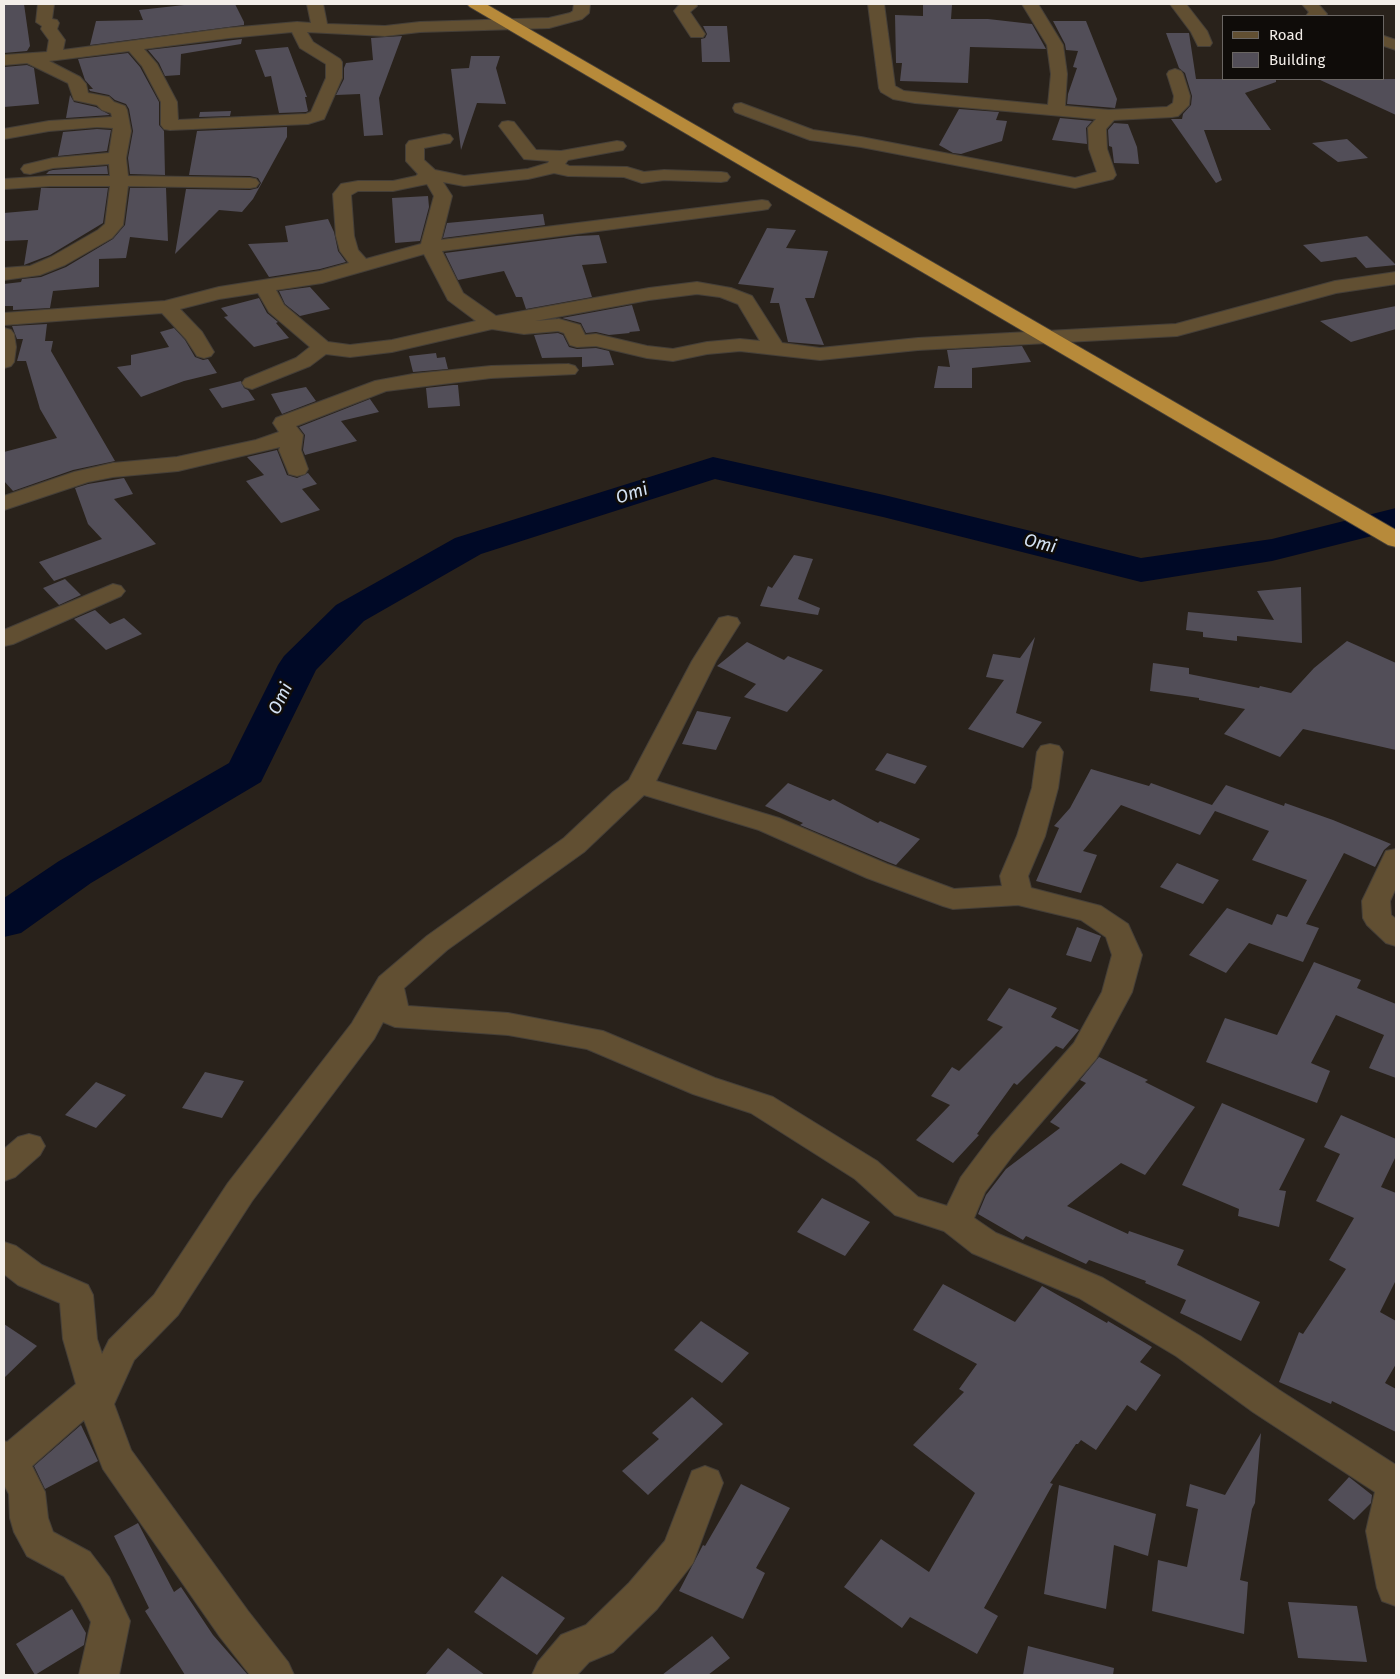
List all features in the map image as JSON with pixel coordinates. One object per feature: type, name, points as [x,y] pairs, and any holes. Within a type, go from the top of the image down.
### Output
[{"type":"highway","points":[[476,4],[1396,540]]},
{"type":"street","points":[[46,4],[44,22],[51,23],[50,29],[57,40],[54,56]]},
{"type":"street","points":[[315,4],[320,28]]},
{"type":"street","points":[[4,60],[54,56],[229,33],[297,27],[385,31],[420,27],[549,23],[576,16],[581,13],[582,4]]},
{"type":"street","points":[[688,4],[689,6],[682,11],[697,34]]},
{"type":"street","points":[[876,4],[887,88],[899,95],[1109,115],[1156,114],[1172,112],[1181,105],[1182,96],[1175,74]]},
{"type":"street","points":[[1030,4],[1055,45],[1059,74],[1056,110]]},
{"type":"street","points":[[1178,4],[1200,31],[1204,43]]},
{"type":"street","points":[[132,45],[149,64],[169,102],[170,125],[308,119],[318,115],[334,78],[334,62],[306,46],[297,27]]},
{"type":"street","points":[[4,274],[33,271],[50,265],[105,234],[114,225],[120,181],[118,158],[122,132],[120,110],[108,106],[104,101],[80,96],[78,84],[74,80],[28,58]]},
{"type":"street","points":[[741,108],[810,135],[861,142],[1076,183],[1107,175],[1098,149],[1097,128],[1109,115]]},
{"type":"street","points":[[4,134],[49,126],[97,122],[120,123]]},
{"type":"street","points":[[508,126],[530,155],[558,162],[568,171],[627,172],[642,178],[664,175],[721,177]]},
{"type":"street","points":[[444,139],[415,145],[415,161],[430,174],[464,181],[528,174],[558,162],[617,146]]},
{"type":"street","points":[[4,171],[34,168],[53,163],[118,158]]},
{"type":"street","points":[[430,174],[443,196],[430,247],[455,296],[492,323],[524,328],[559,325],[573,330],[577,341],[596,340],[647,352],[673,355],[706,348],[740,346],[820,354],[918,344],[1177,330],[1335,287],[1396,278]]},
{"type":"street","points":[[361,265],[349,251],[345,236],[342,194],[347,188],[358,186],[414,183],[430,174]]},
{"type":"street","points":[[4,362],[6,346],[4,324],[167,307],[219,293],[322,277],[430,247],[754,207],[739,198],[726,194],[705,194],[682,176]]},
{"type":"street","points":[[4,184],[50,181],[250,183]]},
{"type":"street","points":[[264,286],[276,308],[322,348],[354,373],[382,385],[459,353],[492,323],[649,294],[697,288],[724,292],[745,300],[775,348]]},
{"type":"street","points":[[167,307],[195,336],[204,352]]},
{"type":"street","points":[[297,469],[290,450],[292,436],[284,423],[392,346],[459,353],[508,371],[568,370]]},
{"type":"street","points":[[252,383],[303,362],[322,348]]},
{"type":"street","points":[[6,500],[82,477],[113,470],[178,464],[216,454],[260,446],[292,436]]},
{"type":"street","points":[[4,639],[113,591]]},
{"type":"street","points":[[100,1675],[111,1621],[95,1590],[77,1564],[40,1544],[30,1518],[27,1492],[7,1460],[95,1396],[121,1350],[166,1305],[240,1192],[363,1031],[389,985],[437,943],[574,845],[622,798],[640,785],[704,661],[728,623]]},
{"type":"street","points":[[1018,895],[1014,876],[1030,836],[1045,788],[1050,752]]},
{"type":"street","points":[[640,785],[768,824],[876,872],[944,896],[953,898],[1018,895],[1056,903],[1091,914],[1118,931],[1127,955],[1117,992],[1085,1050],[1042,1098],[972,1186],[956,1222]]},
{"type":"street","points":[[1396,858],[1376,901],[1377,918],[1396,936]]},
{"type":"street","points":[[389,985],[395,1016],[508,1024],[592,1039],[704,1086],[762,1104],[866,1170],[907,1206],[956,1222],[984,1243],[1091,1288],[1180,1341],[1266,1401],[1395,1485],[1384,1531],[1396,1588]]},
{"type":"street","points":[[4,1168],[29,1146]]},
{"type":"street","points":[[4,1256],[30,1274],[76,1295],[80,1339],[95,1396],[116,1458],[234,1624],[274,1675]]},
{"type":"street","points":[[552,1675],[575,1648],[599,1639],[612,1627],[643,1596],[680,1551],[705,1483]]},
{"type":"building","points":[[4,4],[24,4],[30,46],[27,51],[4,53]]},
{"type":"building","points":[[193,4],[235,4],[244,25],[90,45],[96,21],[143,20],[139,10]]},
{"type":"building","points":[[923,4],[952,5],[951,19],[988,19],[1032,24],[1046,49],[970,47],[968,83],[900,81],[902,63],[896,63],[895,15],[923,16]]},
{"type":"building","points":[[1053,21],[1086,21],[1117,99],[1115,108],[1067,104],[1068,94],[1077,68],[1073,67],[1078,51],[1066,50],[1065,44]]},
{"type":"building","points":[[703,26],[727,26],[730,62],[702,62],[701,39],[705,38],[707,34]]},
{"type":"building","points":[[1166,33],[1189,33],[1196,79],[1276,80],[1276,82],[1245,93],[1271,130],[1204,130],[1222,180],[1216,183],[1171,119],[1182,119],[1183,114],[1191,105],[1192,96],[1185,73],[1179,68]]},
{"type":"building","points":[[402,36],[379,98],[383,135],[364,136],[360,94],[336,95],[344,79],[344,68],[346,63],[373,60],[371,38]]},
{"type":"building","points":[[242,39],[241,44],[181,54],[180,75],[165,76],[159,63],[148,50]]},
{"type":"building","points":[[288,47],[307,97],[305,97],[308,111],[306,112],[279,113],[271,76],[265,77],[255,50]]},
{"type":"building","points":[[128,53],[140,67],[159,102],[159,125],[164,131],[165,175],[130,174],[128,158],[133,131],[129,109],[126,104],[115,100],[109,95],[90,91],[89,89],[93,89],[85,80],[78,59]]},
{"type":"building","points":[[471,56],[500,56],[496,68],[506,104],[477,103],[461,150],[451,69],[469,68]]},
{"type":"building","points":[[27,65],[34,68],[39,104],[4,107],[4,67]]},
{"type":"building","points":[[1396,79],[1396,115],[1320,80]]},
{"type":"building","points":[[70,95],[74,102],[96,107],[110,115],[66,118]]},
{"type":"building","points":[[959,109],[999,112],[996,120],[1007,121],[1002,141],[961,154],[953,153],[939,145]]},
{"type":"building","points":[[231,111],[230,116],[199,117],[200,112]]},
{"type":"building","points":[[1060,118],[1092,121],[1086,128],[1087,144],[1052,140]]},
{"type":"building","points":[[1114,123],[1128,124],[1137,147],[1139,164],[1114,163],[1112,147],[1109,146],[1108,130]]},
{"type":"building","points":[[287,127],[287,137],[253,199],[242,212],[219,210],[175,254],[186,189],[250,190],[258,188],[261,183],[258,178],[250,176],[189,175],[197,131]]},
{"type":"building","points":[[97,129],[111,130],[107,151],[58,156],[63,132]]},
{"type":"building","points":[[1347,139],[1368,158],[1338,162],[1312,143]]},
{"type":"building","points":[[107,166],[108,174],[46,174],[53,170]]},
{"type":"building","points":[[41,188],[108,188],[103,223],[50,255],[24,265],[28,240],[4,241],[4,213],[38,210]]},
{"type":"building","points":[[130,188],[166,188],[168,241],[130,237],[126,258],[99,259],[99,287],[53,291],[50,308],[13,310],[13,306],[4,306],[4,284],[21,282],[22,279],[41,277],[66,267],[113,239],[125,225]]},
{"type":"building","points":[[428,196],[429,207],[420,241],[395,243],[392,198]]},
{"type":"building","points":[[543,214],[545,225],[443,238],[447,223]]},
{"type":"building","points":[[328,219],[334,232],[338,251],[346,262],[320,269],[269,277],[248,244],[288,242],[285,226]]},
{"type":"building","points":[[767,228],[796,230],[786,248],[828,251],[814,298],[805,298],[824,345],[788,342],[779,303],[770,303],[774,288],[738,284]]},
{"type":"building","points":[[599,235],[607,263],[582,265],[592,297],[526,309],[522,297],[516,297],[504,271],[458,280],[445,253],[577,236]]},
{"type":"building","points":[[1367,236],[1396,265],[1366,268],[1356,257],[1321,262],[1303,245]]},
{"type":"building","points":[[310,287],[330,309],[300,316],[285,304],[279,291]]},
{"type":"building","points":[[259,298],[267,313],[278,322],[276,323],[289,338],[254,347],[224,317],[228,316],[221,308]]},
{"type":"building","points":[[632,305],[640,331],[609,335],[596,332],[586,333],[581,323],[562,318]]},
{"type":"building","points":[[1396,306],[1396,329],[1351,342],[1320,321]]},
{"type":"building","points":[[47,324],[45,341],[53,341],[51,351],[115,461],[73,470],[13,491],[4,481],[4,452],[57,438],[40,409],[26,361],[17,361],[23,339],[17,339],[12,326]]},
{"type":"building","points":[[174,328],[185,340],[195,357],[203,360],[208,359],[217,373],[184,381],[141,397],[117,367],[131,365],[131,355],[169,347],[160,332]]},
{"type":"building","points":[[558,333],[563,335],[569,347],[577,349],[596,348],[609,351],[614,365],[582,367],[582,357],[542,358],[534,335]]},
{"type":"building","points":[[1022,346],[1031,362],[972,368],[972,388],[934,388],[938,366],[950,367],[947,350]]},
{"type":"building","points":[[436,353],[437,358],[445,357],[448,369],[413,372],[409,356]]},
{"type":"building","points":[[241,381],[244,388],[248,390],[255,400],[222,408],[209,389]]},
{"type":"building","points":[[458,385],[460,406],[428,408],[426,388]]},
{"type":"building","points":[[306,387],[316,401],[282,414],[271,394]]},
{"type":"building","points":[[370,399],[379,412],[341,421],[357,441],[305,455],[303,450],[305,435],[299,427]]},
{"type":"building","points":[[277,450],[287,475],[297,478],[308,473],[317,484],[302,489],[320,510],[281,523],[246,481],[264,475],[247,457]]},
{"type":"building","points":[[124,478],[133,494],[114,499],[156,544],[54,581],[39,562],[102,539],[88,524],[75,488]]},
{"type":"building","points":[[794,555],[813,559],[798,599],[820,608],[818,615],[760,606],[768,586],[772,588]]},
{"type":"building","points":[[65,579],[81,595],[59,605],[43,588]]},
{"type":"building","points":[[1301,587],[1302,643],[1237,636],[1237,641],[1203,637],[1203,632],[1186,630],[1188,612],[1274,620],[1257,591]]},
{"type":"building","points":[[95,610],[110,624],[124,618],[142,634],[106,650],[74,619]]},
{"type":"building","points":[[1035,637],[1016,713],[1042,722],[1023,748],[968,729],[1004,680],[986,677],[993,654],[1020,658]]},
{"type":"building","points":[[1347,641],[1396,663],[1396,750],[1303,729],[1280,757],[1224,734],[1245,709],[1199,700],[1199,698],[1150,691],[1153,663],[1189,668],[1189,674],[1291,693],[1314,668]]},
{"type":"building","points":[[747,642],[784,660],[788,656],[823,670],[787,712],[744,697],[756,684],[717,666]]},
{"type":"building","points":[[697,711],[731,717],[716,750],[682,744]]},
{"type":"building","points":[[887,753],[927,766],[915,784],[875,770]]},
{"type":"building","points":[[1091,769],[1149,786],[1151,783],[1212,805],[1226,785],[1284,806],[1285,803],[1333,820],[1391,844],[1384,850],[1375,867],[1344,853],[1306,924],[1319,928],[1303,962],[1249,943],[1226,973],[1189,955],[1227,908],[1272,925],[1277,914],[1287,917],[1307,880],[1252,860],[1269,831],[1215,811],[1200,835],[1121,805],[1083,851],[1097,855],[1081,893],[1036,881],[1059,828],[1054,826],[1070,808]]},
{"type":"building","points":[[788,783],[830,801],[833,799],[878,823],[880,821],[920,839],[896,865],[800,825],[803,823],[765,806]]},
{"type":"building","points":[[1177,863],[1219,880],[1203,904],[1160,887]]},
{"type":"building","points":[[1077,927],[1101,936],[1091,962],[1066,955]]},
{"type":"building","points":[[1314,962],[1361,980],[1357,988],[1396,1004],[1396,1078],[1369,1068],[1384,1035],[1336,1015],[1311,1063],[1330,1071],[1317,1103],[1206,1062],[1225,1018],[1277,1035]]},
{"type":"building","points":[[1009,988],[1057,1008],[1051,1017],[1079,1030],[1063,1049],[1056,1046],[1017,1085],[1014,1083],[977,1134],[979,1135],[953,1163],[916,1140],[950,1105],[931,1096],[952,1067],[959,1071],[1003,1027],[987,1020]]},
{"type":"building","points":[[1099,1057],[1148,1080],[1145,1082],[1195,1107],[1145,1175],[1121,1163],[1067,1206],[1128,1234],[1129,1231],[1184,1250],[1177,1265],[1260,1302],[1241,1341],[1180,1313],[1186,1300],[1145,1283],[1146,1281],[1089,1260],[1086,1264],[1026,1236],[1023,1240],[978,1214],[986,1195],[1006,1169],[1060,1128],[1050,1122],[1086,1083],[1080,1080]]},
{"type":"building","points":[[205,1072],[244,1081],[222,1118],[182,1108]]},
{"type":"building","points":[[96,1082],[126,1095],[96,1128],[65,1115]]},
{"type":"building","points":[[1222,1103],[1305,1139],[1279,1190],[1286,1191],[1279,1227],[1238,1216],[1239,1209],[1182,1185]]},
{"type":"building","points":[[1341,1115],[1396,1139],[1396,1156],[1381,1187],[1396,1193],[1396,1280],[1380,1312],[1396,1321],[1396,1364],[1385,1383],[1396,1389],[1396,1432],[1332,1401],[1331,1404],[1279,1382],[1299,1332],[1303,1334],[1346,1269],[1329,1260],[1354,1218],[1316,1201],[1340,1154],[1324,1147]]},
{"type":"building","points":[[822,1198],[870,1222],[845,1256],[797,1232]]},
{"type":"building","points":[[943,1284],[1015,1322],[1042,1286],[1152,1347],[1140,1362],[1161,1375],[1136,1411],[1127,1405],[1096,1450],[1081,1440],[1076,1444],[1050,1483],[1053,1484],[984,1608],[998,1616],[977,1654],[910,1617],[902,1628],[844,1587],[881,1539],[929,1572],[975,1493],[913,1445],[964,1392],[959,1389],[977,1364],[913,1330]]},
{"type":"building","points":[[701,1321],[749,1353],[722,1383],[674,1350]]},
{"type":"building","points":[[4,1324],[37,1346],[4,1378]]},
{"type":"building","points":[[692,1397],[723,1424],[648,1495],[622,1471],[659,1439],[652,1433]]},
{"type":"building","points":[[81,1425],[98,1461],[45,1489],[34,1466]]},
{"type":"building","points":[[1261,1433],[1255,1503],[1252,1509],[1240,1580],[1248,1582],[1244,1634],[1152,1611],[1158,1560],[1187,1567],[1198,1509],[1186,1506],[1190,1484],[1225,1495]]},
{"type":"building","points":[[1349,1477],[1372,1495],[1371,1503],[1354,1520],[1328,1500]]},
{"type":"building","points":[[741,1484],[790,1508],[756,1568],[765,1573],[743,1619],[679,1591],[703,1545],[705,1546]]},
{"type":"building","points":[[1059,1485],[1156,1514],[1148,1556],[1114,1545],[1106,1609],[1044,1594]]},
{"type":"building","points":[[138,1523],[174,1592],[181,1587],[213,1635],[248,1675],[185,1675],[145,1611],[149,1608],[114,1536]]},
{"type":"building","points":[[502,1576],[565,1618],[537,1655],[474,1612]]},
{"type":"building","points":[[1288,1602],[1357,1606],[1367,1662],[1298,1658]]},
{"type":"building","points":[[72,1609],[86,1633],[84,1645],[35,1675],[16,1644]]},
{"type":"building","points":[[712,1636],[730,1658],[708,1675],[662,1675]]},
{"type":"building","points":[[1028,1646],[1114,1668],[1113,1675],[1023,1675]]},
{"type":"building","points":[[448,1648],[485,1675],[425,1675]]},
{"type":"waterway","name":"Omi","points":[[4,921],[75,872],[246,772],[298,665],[350,613],[468,546],[713,468],[884,506],[1141,570],[1272,550],[1396,519]]}]
